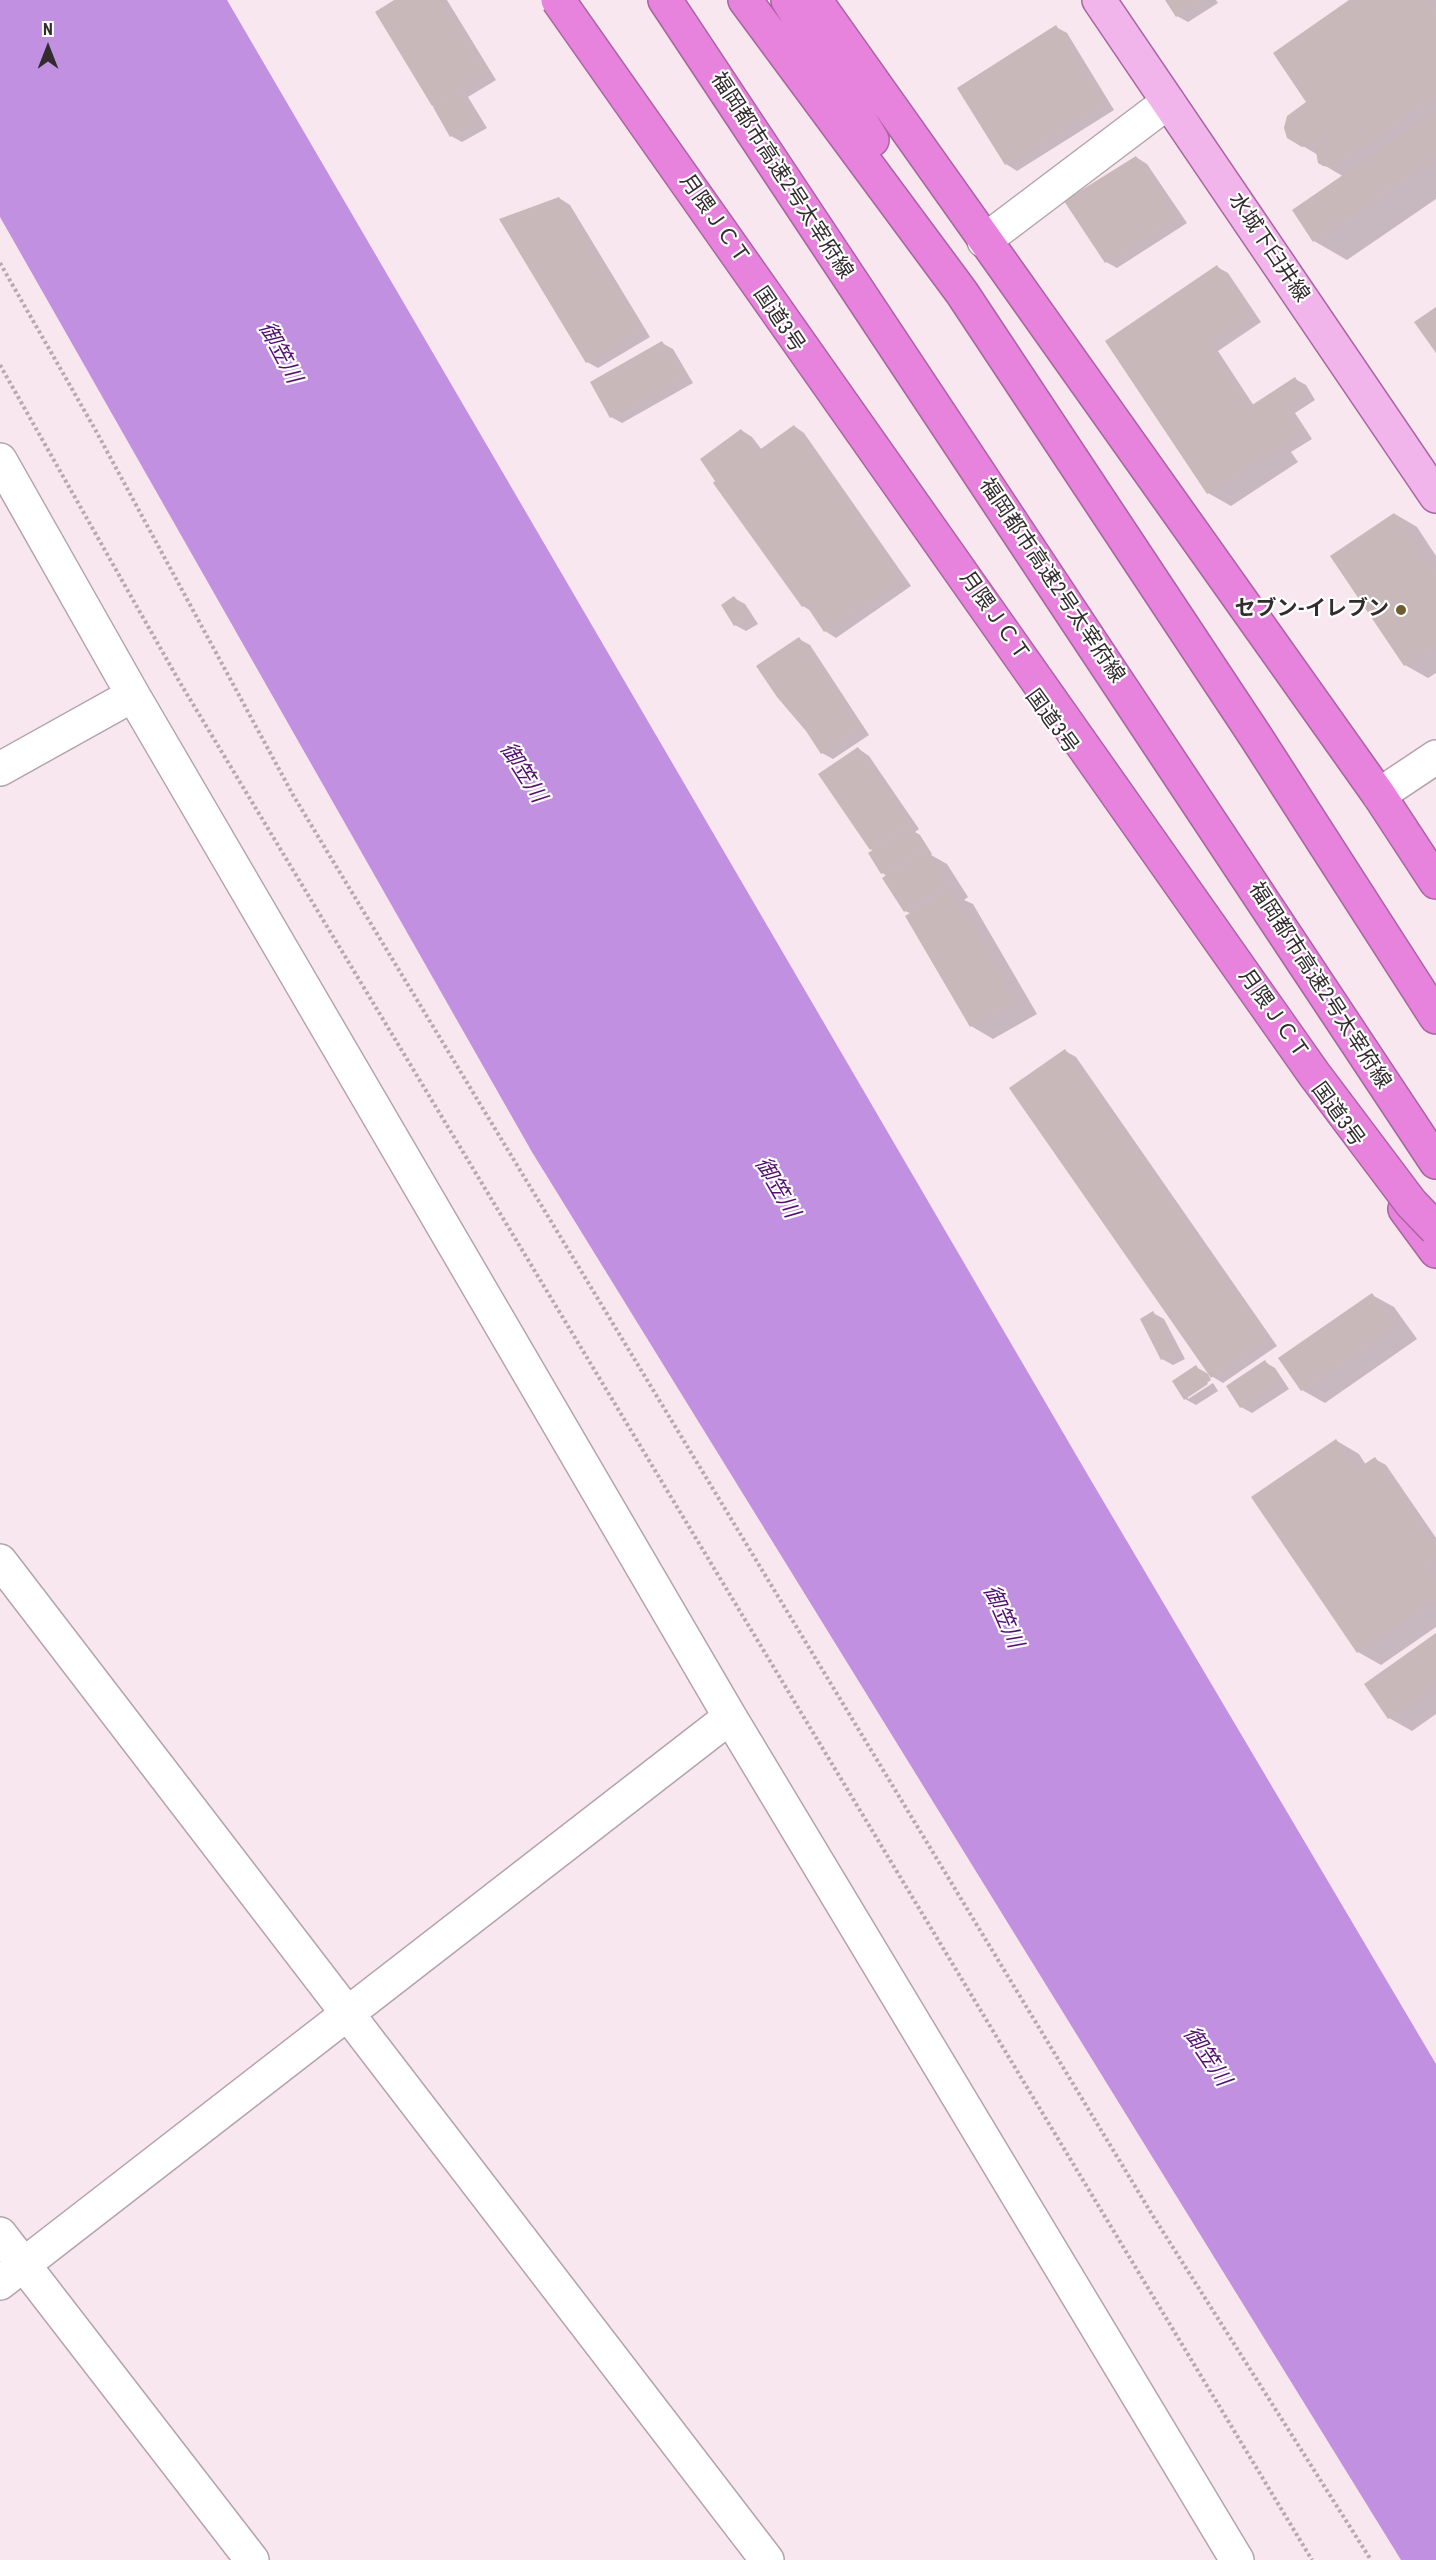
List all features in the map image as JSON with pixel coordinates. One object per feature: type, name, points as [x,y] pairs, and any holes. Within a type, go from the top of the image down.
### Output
[{"type":"highway","name":"月隈ＪＣＴ","points":[[558,0],[1314,1074],[1411,1203],[1436,1229]]},
{"type":"highway","name":"国道3号","points":[[564,0],[991,639],[1436,1251]]},
{"type":"highway","name":"福岡都市高速2号太宰府線","points":[[665,0],[1436,1162]]},
{"type":"highway","points":[[745,0],[962,293]]},
{"type":"highway","points":[[788,0],[962,293],[1256,737],[1436,1017]]},
{"type":"highway","points":[[815,0],[1379,795],[1436,882]]},
{"type":"main road","name":"水城下臼井線","points":[[1099,0],[1436,496]]},
{"type":"street","points":[[984,241],[1168,102]]},
{"type":"street","points":[[0,460],[133,695],[730,1718],[1237,2560]]},
{"type":"street","points":[[0,769],[133,695]]},
{"type":"street","points":[[1379,795],[1436,757]]},
{"type":"street","points":[[0,1561],[767,2560]]},
{"type":"street","points":[[12,2275],[730,1718]]},
{"type":"street","points":[[0,2234],[12,2275],[252,2560]]},
{"type":"path","points":[[0,263],[96,432],[293,795],[1153,2216],[1371,2560]]},
{"type":"path","points":[[0,364],[185,691],[1312,2560]]},
{"type":"water","name":"御笠川","points":[[0,0],[227,0],[1089,1477],[1436,2064],[1436,2560],[1401,2560],[532,1152],[0,217]]},
{"type":"building","points":[[394,0],[441,0],[486,73],[432,106],[375,12]]},
{"type":"building","points":[[1165,0],[1203,0],[1176,17]]},
{"type":"building","points":[[1349,0],[1424,0],[1432,11],[1436,8],[1436,96],[1340,163],[1330,167],[1318,163],[1316,151],[1330,137],[1327,134],[1313,145],[1302,147],[1287,138],[1284,128],[1287,116],[1306,102],[1273,53]]},
{"type":"building","points":[[1056,25],[1104,104],[1005,165],[957,88]]},
{"type":"building","points":[[460,91],[477,122],[450,137],[433,107]]},
{"type":"building","points":[[1436,111],[1436,157],[1313,242],[1292,210]]},
{"type":"building","points":[[1136,156],[1177,217],[1105,263],[1064,201]]},
{"type":"building","points":[[559,197],[640,330],[586,363],[499,219]]},
{"type":"building","points":[[1217,265],[1251,316],[1208,344],[1249,407],[1295,377],[1305,393],[1285,407],[1302,432],[1207,494],[1105,341]]},
{"type":"building","points":[[1436,307],[1436,353],[1414,322]]},
{"type":"building","points":[[662,341],[683,377],[610,418],[590,382]]},
{"type":"building","points":[[794,425],[901,579],[824,632],[806,605],[802,607],[713,483],[715,481],[700,459],[741,429],[758,451]]},
{"type":"building","name":"セブン-イレブン","points":[[1394,513],[1436,575],[1436,645],[1404,666],[1330,556]]},
{"type":"building","points":[[734,596],[748,617],[734,626],[721,605]]},
{"type":"building","points":[[799,637],[859,729],[821,754],[756,666]]},
{"type":"building","points":[[858,747],[910,823],[870,850],[818,774]]},
{"type":"building","points":[[909,827],[922,847],[881,874],[868,853]]},
{"type":"building","points":[[924,849],[947,884],[904,912],[882,878]]},
{"type":"building","points":[[950,889],[1016,1001],[970,1027],[905,916]]},
{"type":"building","points":[[1065,1049],[1267,1339],[1211,1378],[1009,1088]]},
{"type":"building","points":[[1372,1293],[1395,1326],[1301,1391],[1278,1358]]},
{"type":"building","points":[[1153,1311],[1175,1352],[1161,1360],[1140,1319]]},
{"type":"building","points":[[1265,1360],[1279,1382],[1240,1408],[1226,1386]]},
{"type":"building","points":[[1196,1365],[1208,1384],[1184,1400],[1172,1381]]},
{"type":"building","points":[[1336,1439],[1357,1469],[1375,1457],[1436,1546],[1436,1558],[1423,1566],[1436,1585],[1436,1599],[1357,1653],[1251,1497]]},
{"type":"building","points":[[1436,1633],[1436,1685],[1388,1719],[1364,1684]]},
{"type":"place","name":"セブン-イレブン","points":[[1401,610]]}]
